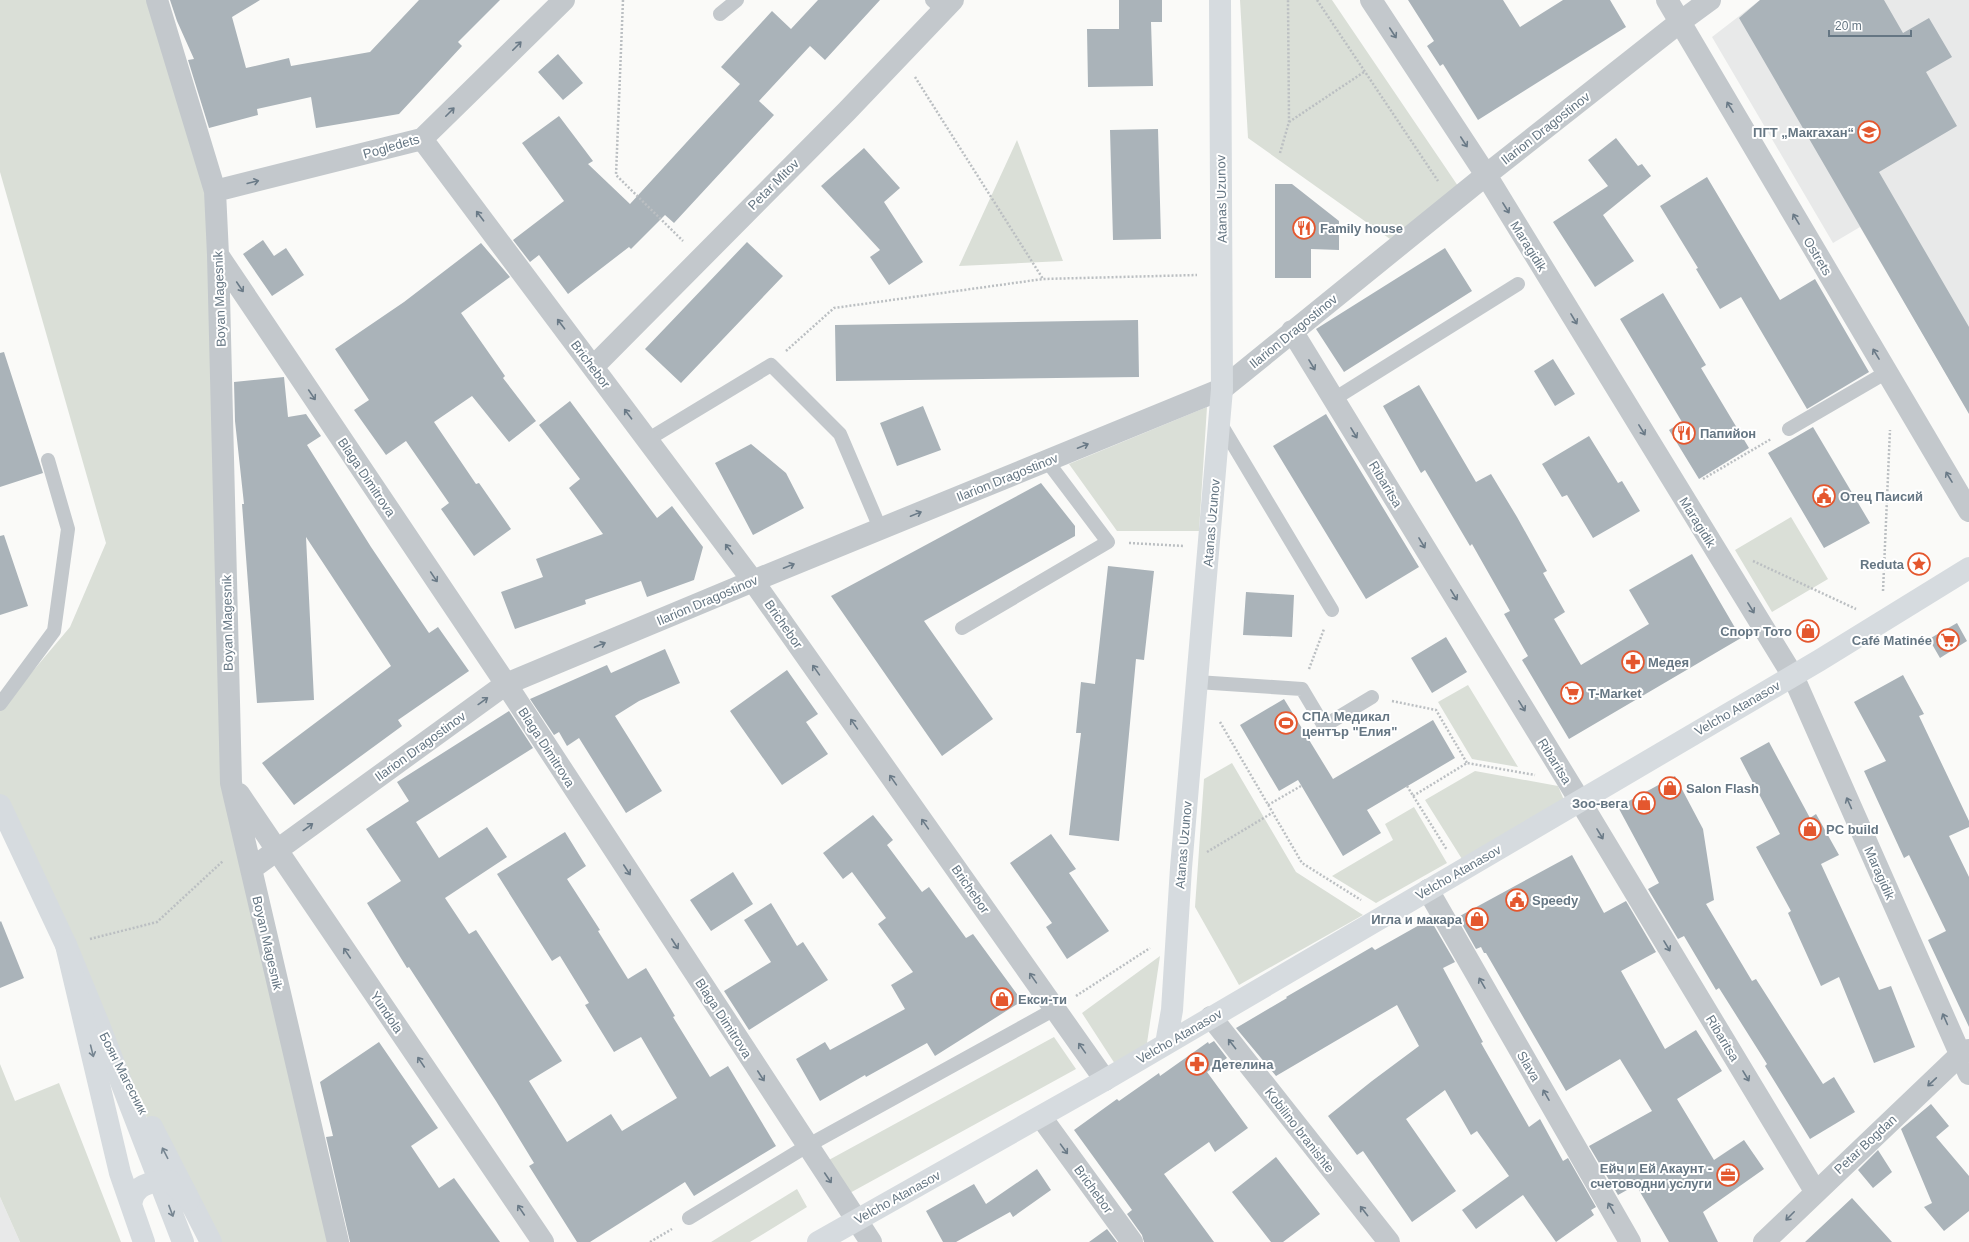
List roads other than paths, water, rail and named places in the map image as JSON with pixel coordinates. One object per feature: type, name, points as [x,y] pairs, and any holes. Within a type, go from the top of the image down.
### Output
[{"type":"street","name":"Boyan Magesnik","points":[[158,0],[215,191],[218,255],[231,783],[338,1242]]},
{"type":"street","name":"Pogledets","points":[[215,191],[422,139],[564,0]]},
{"type":"street","name":"Atanas Uzunov","points":[[1166,1044],[1172,1010],[1181,868],[1222,389],[1220,0]]},
{"type":"street","name":"Maragidik","points":[[1371,0],[1486,175],[1793,676],[1966,1060]]},
{"type":"street","name":"Ostrets","points":[[1667,0],[1969,511]]},
{"type":"street","name":"Ilarion Dragostinov","points":[[251,868],[506,684],[753,580],[1222,389],[1452,202],[1710,0]]},
{"type":"street","name":"Petar Mitov","points":[[593,367],[700,257],[847,111],[900,54],[943,4]]},
{"type":"street","name":"Brichebor","points":[[422,139],[753,580],[1105,1080]]},
{"type":"street","name":"Blaga Dimitrova","points":[[218,255],[506,684],[870,1242]]},
{"type":"street","name":"Ribaritsa","points":[[1292,332],[1580,801],[1815,1191]]},
{"type":"street","name":"Velcho Atanasov","points":[[818,1242],[1041,1117],[1211,1018],[1793,676],[1969,568]]},
{"type":"street","name":"Yundola","points":[[231,783],[543,1242]]},
{"type":"street","points":[[0,805],[66,945],[99,1025]]},
{"type":"street","name":"Slava","points":[[1428,890],[1630,1242]]},
{"type":"street","points":[[66,945],[120,1173],[144,1242]]},
{"type":"street","name":"Kobilino branishte","points":[[1211,1018],[1389,1242]]},
{"type":"street","name":"Боян Магесник","points":[[99,1025],[183,1242]]},
{"type":"street","name":"Боян Магесник","points":[[99,1025],[211,1242]]},
{"type":"street","name":"Petar Bogdan","points":[[1764,1242],[1815,1191],[1966,1060]]},
{"type":"street","name":"Brichebor","points":[[1041,1117],[1132,1242]]},
{"type":"street","points":[[131,1204],[135,1192],[147,1184],[159,1181],[170,1181],[189,1200]]},
{"type":"lane","points":[[720,14],[737,0]]},
{"type":"lane","points":[[1334,399],[1518,284]]},
{"type":"lane","points":[[647,440],[771,365],[840,434],[880,528]]},
{"type":"lane","points":[[1788,429],[1886,372]]},
{"type":"lane","points":[[1219,421],[1332,610]]},
{"type":"lane","points":[[0,704],[54,631],[68,529],[48,460]]},
{"type":"lane","points":[[962,628],[1108,542],[1047,460]]},
{"type":"lane","points":[[1197,682],[1302,689],[1324,726],[1372,698]]},
{"type":"lane","points":[[689,1218],[807,1146],[1055,1009]]},
{"type":"place","name":"ПГТ „Макгахан“","points":[[1869,132]]},
{"type":"place","name":"Family house","points":[[1304,228]]},
{"type":"place","name":"Папийон","points":[[1684,433]]},
{"type":"place","name":"Отец Паисий","points":[[1824,496]]},
{"type":"place","name":"Reduta","points":[[1919,564]]},
{"type":"place","name":"Спорт Тото","points":[[1808,631]]},
{"type":"place","name":"Café Matinée","points":[[1948,640]]},
{"type":"place","name":"Медея","points":[[1633,662]]},
{"type":"place","name":"T-Market","points":[[1572,693]]},
{"type":"place","name":"СПА Медикaл център \"Елия\"","points":[[1286,723]]},
{"type":"place","name":"Salon Flash","points":[[1670,788]]},
{"type":"place","name":"Зоо-вега","points":[[1644,803]]},
{"type":"place","name":"PC build","points":[[1810,829]]},
{"type":"place","name":"Speedy","points":[[1517,900]]},
{"type":"place","name":"Игла и макара","points":[[1477,919]]},
{"type":"place","name":"Екси-ти","points":[[1002,999]]},
{"type":"place","name":"Детелина","points":[[1197,1064]]},
{"type":"place","name":"Ейч и Ей Акаунт - счетоводни услуги","points":[[1728,1175]]}]
